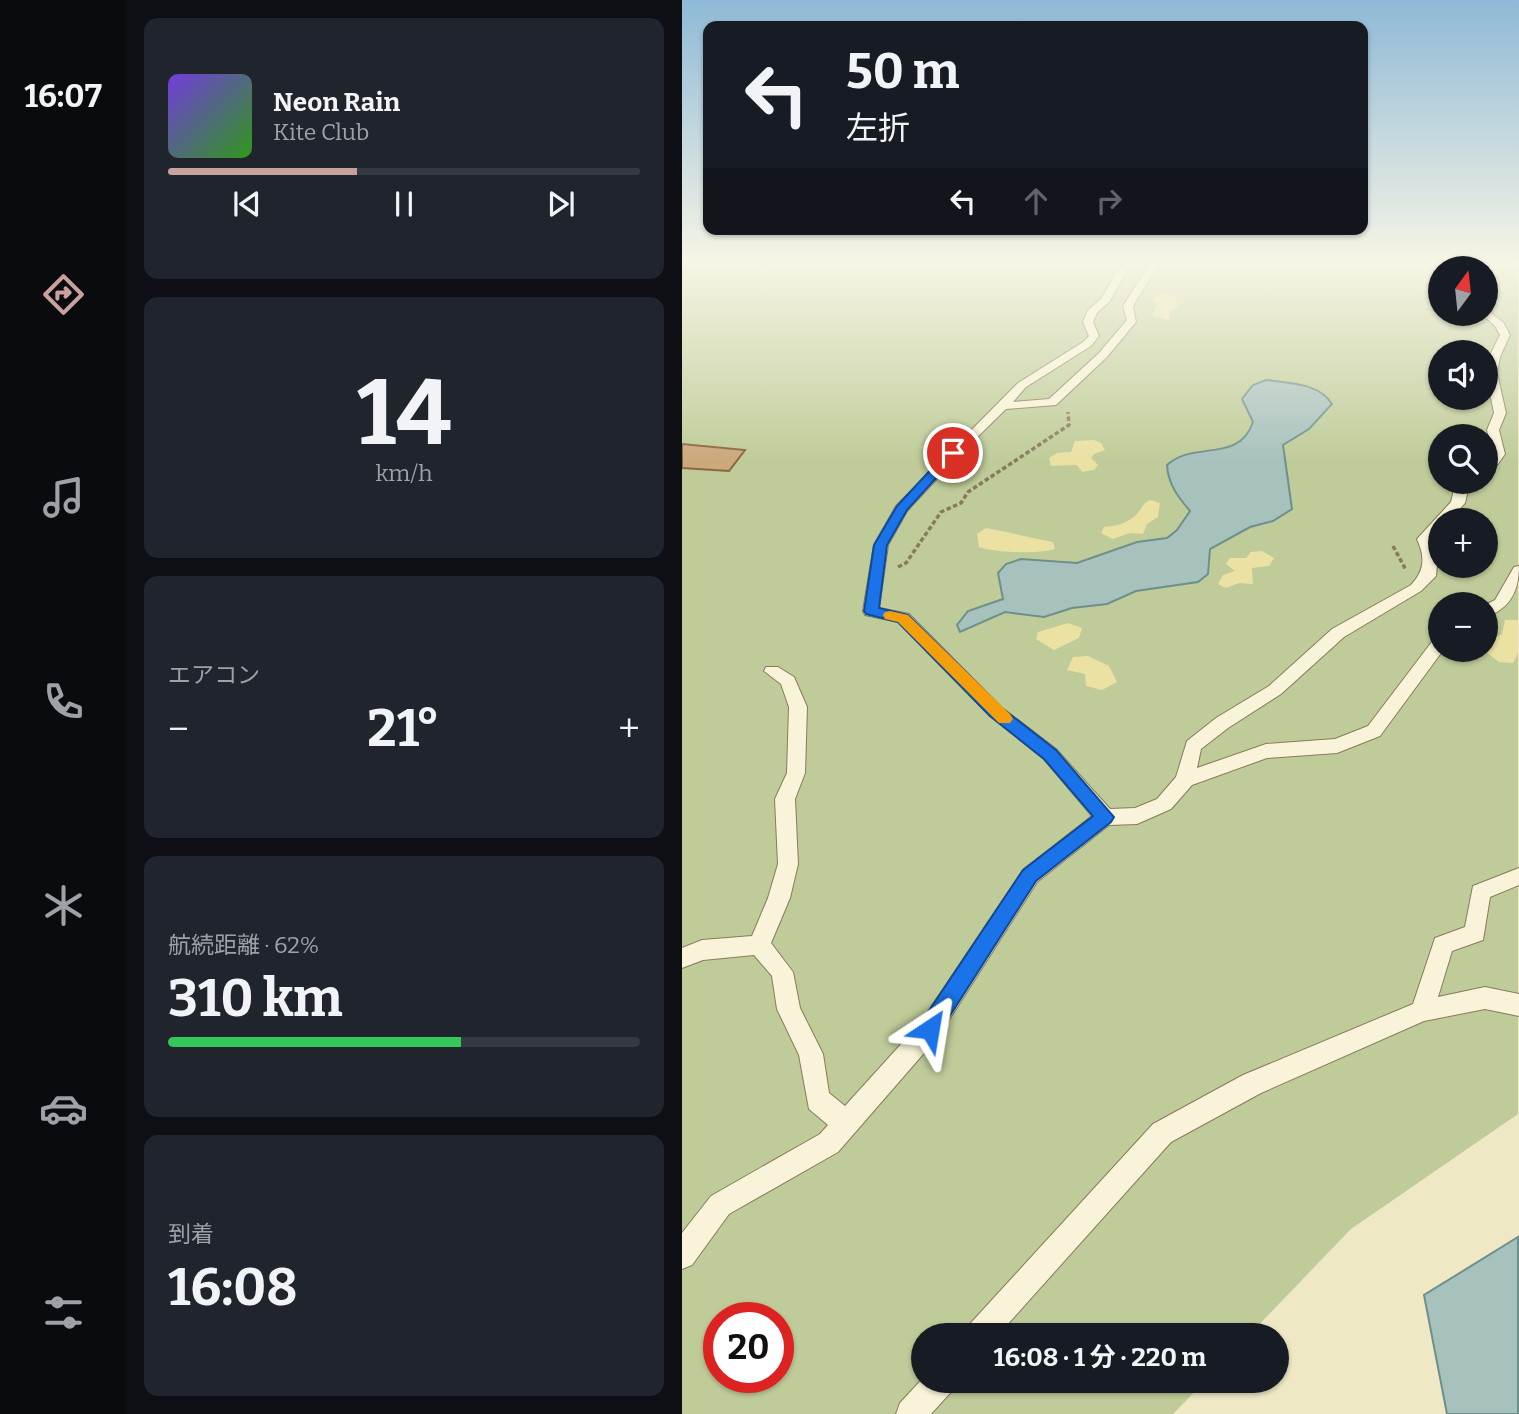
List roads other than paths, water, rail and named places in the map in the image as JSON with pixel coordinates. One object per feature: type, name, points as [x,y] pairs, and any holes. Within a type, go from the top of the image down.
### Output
[{"type":"lane","points":[[1091,330],[1094,336],[1087,344],[1022,385],[901,509],[881,545],[871,611],[903,618],[996,712],[1050,754],[1105,817]]},
{"type":"lane","points":[[1003,406],[1052,402],[1103,355],[1124,330]]},
{"type":"lane","points":[[1495,424],[1500,413],[1490,376],[1491,360],[1505,335],[1502,330]]},
{"type":"lane","points":[[1498,605],[1518,570]]},
{"type":"lane","points":[[682,1255],[720,1205],[830,1143],[930,1029],[1030,876],[1105,817],[1137,816],[1164,804],[1185,780],[1193,747],[1222,723],[1275,690],[1338,633],[1416,588],[1428,576]]},
{"type":"lane","points":[[1185,780],[1266,751],[1336,746],[1374,731],[1428,659]]},
{"type":"lane","points":[[759,945],[779,898],[788,864],[785,799],[796,773],[799,707],[788,681],[772,671]]},
{"type":"lane","points":[[1422,1012],[1443,945],[1475,933],[1480,892],[1518,876]]},
{"type":"lane","points":[[759,945],[782,972],[789,1009],[811,1054],[818,1100],[846,1124]]},
{"type":"lane","points":[[682,958],[702,950],[759,945]]},
{"type":"lane","points":[[990,1323],[1162,1133],[1252,1084],[1422,1012],[1485,998],[1518,1005]]},
{"type":"lane","points":[[911,1414],[929,1393]]},
{"type":"water","points":[[1266,380],[1311,388],[1332,404],[1309,429],[1283,445],[1292,509],[1273,521],[1250,527],[1210,549],[1208,574],[1198,582],[1136,591],[1107,604],[1072,608],[1044,617],[1005,612],[960,632],[957,625],[968,611],[1003,599],[998,573],[1006,564],[1021,559],[1077,563],[1137,542],[1167,538],[1177,530],[1190,511],[1174,490],[1167,465],[1190,454],[1237,443],[1246,435],[1253,422],[1242,399],[1253,385]]},
{"type":"water","points":[[1518,1237],[1518,1414],[1447,1414],[1424,1295]]}]
